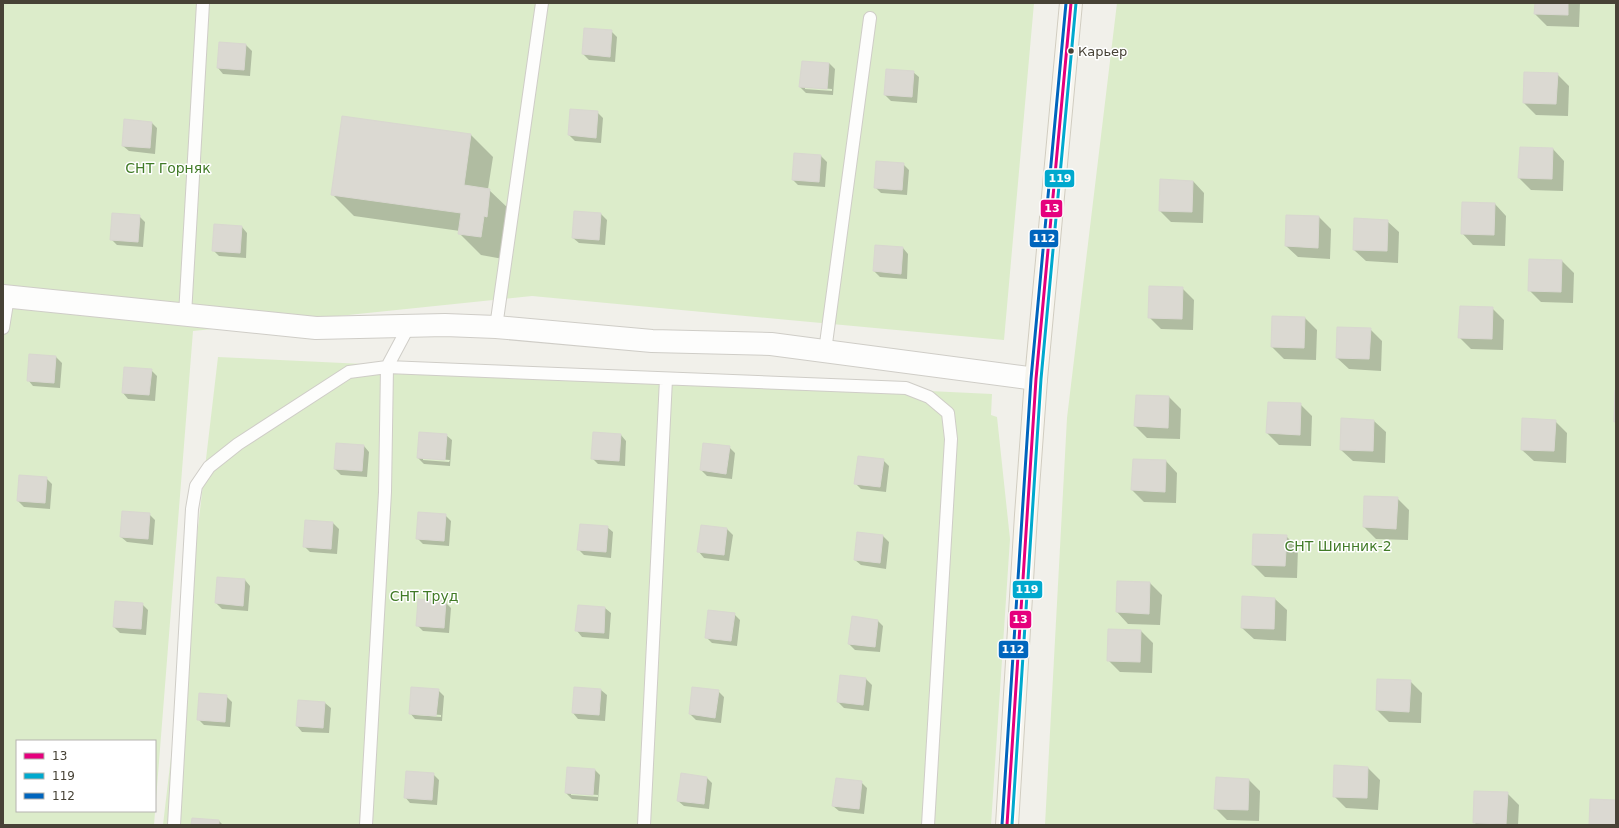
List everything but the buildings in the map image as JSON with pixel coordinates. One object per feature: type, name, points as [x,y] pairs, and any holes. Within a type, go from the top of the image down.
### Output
[{"type":"street","points":[[1007,825],[1036,379],[1071,3]]},
{"type":"street","points":[[6,297],[316,328],[410,324],[496,327],[652,341],[771,344],[1036,379]]},
{"type":"lane","points":[[185,315],[203,3]]},
{"type":"lane","points":[[496,327],[542,3]]},
{"type":"lane","points":[[825,351],[870,18]]},
{"type":"lane","points":[[3,328],[6,297]]},
{"type":"lane","points":[[366,825],[385,492],[387,367],[410,324]]},
{"type":"lane","points":[[174,825],[192,508],[196,486],[209,467],[238,444],[349,372],[387,367],[906,388],[929,397],[948,414],[951,439],[928,825]]},
{"type":"lane","points":[[644,825],[666,379]]},
{"type":"green space","name":"СНТ Горняк","points":[[3,3],[1034,3],[1004,340],[532,296],[193,331],[156,800],[156,740],[16,740],[16,812],[155,812],[154,825],[3,825]]},
{"type":"green space","name":"СНТ Шинник-2","points":[[1117,3],[1616,3],[1616,825],[1045,825],[1067,418]]},
{"type":"green space","name":"СНТ Труд","points":[[218,357],[992,394],[991,415],[997,417],[1010,539],[991,825],[163,825]]},
{"type":"transit line","name":"112","points":[[1002,825],[1031,379],[1066,3]]},
{"type":"transit line","name":"13","points":[[1007,825],[1036,379],[1071,3]]},
{"type":"transit line","name":"119","points":[[1012,825],[1041,379],[1076,3]]},
{"type":"place","name":"Карьер","points":[[1071,51]]}]
